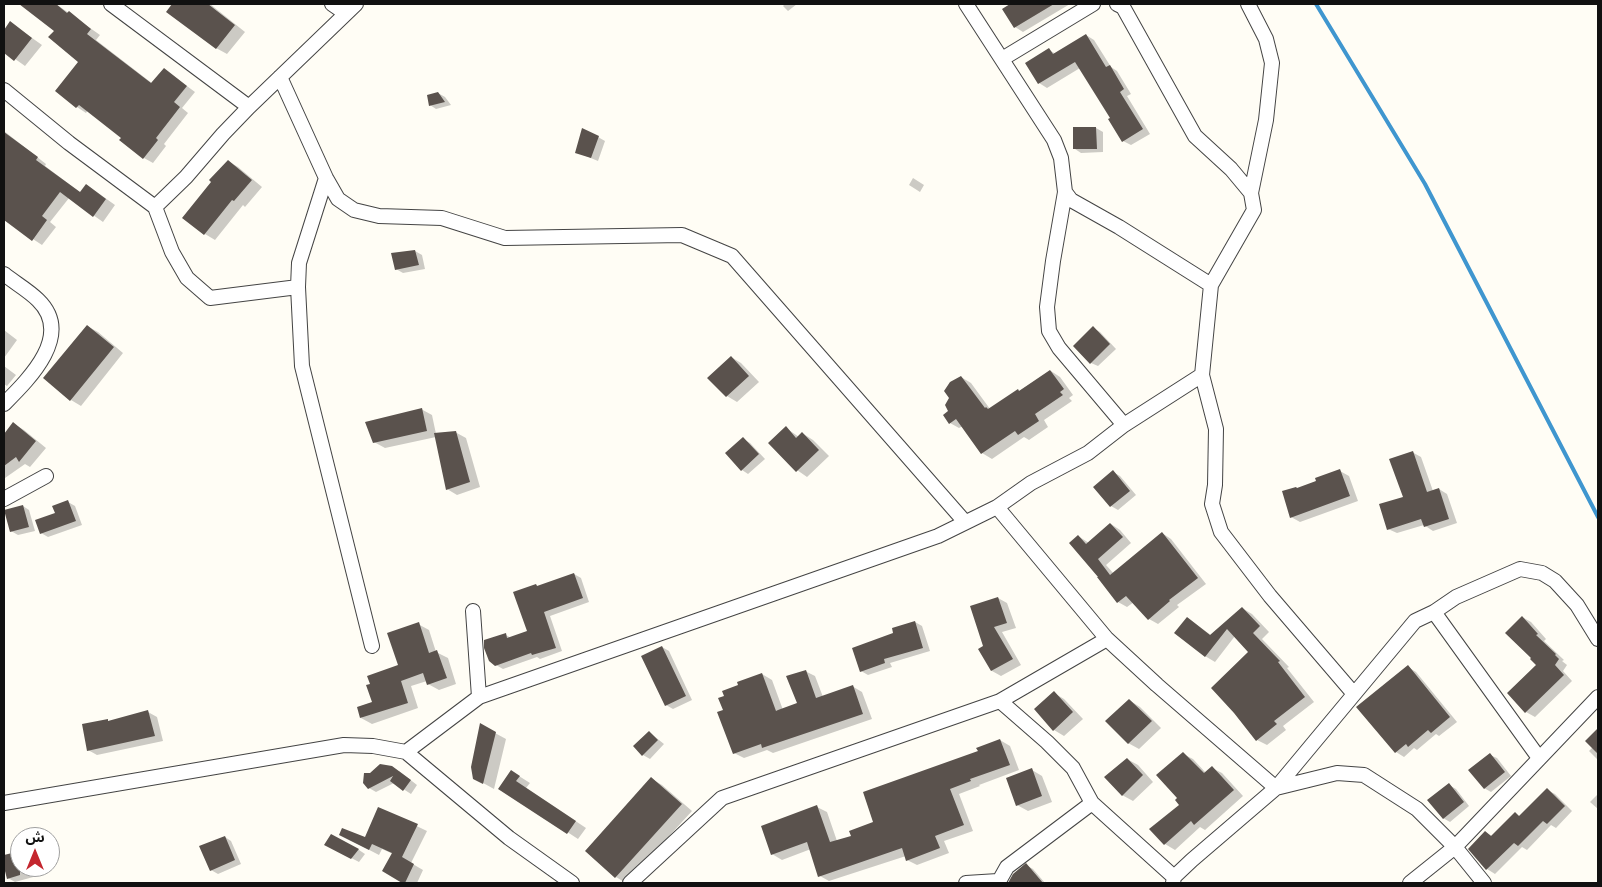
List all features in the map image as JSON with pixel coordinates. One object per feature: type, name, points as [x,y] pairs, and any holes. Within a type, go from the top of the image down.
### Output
[{"type":"street","points":[[111,4],[249,108]]},
{"type":"street","points":[[332,4],[345,14]]},
{"type":"street","points":[[155,207],[186,177],[223,134],[356,4]]},
{"type":"street","points":[[966,4],[1054,140],[1061,158],[1065,192],[1050,280],[1047,307],[1049,331],[1059,348],[1124,426]]},
{"type":"street","points":[[1002,59],[1093,4]]},
{"type":"street","points":[[1117,4],[1123,7],[1195,136],[1231,169],[1251,193]]},
{"type":"street","points":[[1248,4],[1266,39],[1272,63],[1266,120],[1251,193],[1254,210],[1211,285],[1202,375],[1216,429],[1215,485],[1212,504],[1221,532],[1270,596],[1354,694]]},
{"type":"street","points":[[280,77],[326,178],[338,199],[354,210],[379,216],[442,218],[505,238],[682,235],[732,256],[965,522]]},
{"type":"street","points":[[4,90],[69,143],[155,207],[172,252],[187,278],[210,298],[298,287]]},
{"type":"street","points":[[326,178],[300,262],[298,287],[302,366],[372,646]]},
{"type":"street","points":[[1065,192],[1071,200],[1119,227],[1211,285]]},
{"type":"street","points":[[4,274],[39,300],[49,316],[52,333],[46,354],[17,391],[4,404]]},
{"type":"street","points":[[406,752],[479,697],[938,536],[998,507],[1031,483],[1088,453],[1124,426],[1202,375]]},
{"type":"street","points":[[4,499],[46,476]]},
{"type":"street","points":[[998,507],[1107,638],[1276,788]]},
{"type":"street","points":[[1000,702],[1047,742],[1073,768],[1092,803],[1173,880],[1276,788],[1415,621],[1434,612],[1456,597],[1520,569],[1542,573],[1555,581],[1577,605],[1598,639]]},
{"type":"street","points":[[473,611],[479,697]]},
{"type":"street","points":[[1434,612],[1540,758]]},
{"type":"street","points":[[630,883],[722,798],[1000,702],[1107,638]]},
{"type":"street","points":[[1410,883],[1455,847],[1598,696]]},
{"type":"street","points":[[4,804],[344,745],[373,746],[406,752],[509,838],[572,883]]},
{"type":"street","points":[[1276,788],[1337,773],[1364,775],[1417,809],[1455,847],[1484,883]]},
{"type":"street","points":[[966,883],[998,882],[1007,867],[1092,803]]},
{"type":"building","points":[[19,4],[56,4],[67,13],[69,11],[91,29],[87,34],[151,83],[164,68],[187,86],[174,102],[180,107],[156,138],[158,140],[143,159],[119,140],[121,138],[79,105],[76,108],[55,91],[78,62],[48,37],[54,31]]},
{"type":"building","points":[[172,4],[208,4],[235,25],[216,49],[166,12]]},
{"type":"building","points":[[1010,4],[1054,4],[1014,28],[1002,9]]},
{"type":"building","points":[[10,21],[32,38],[14,61],[4,53],[4,30]]},
{"type":"building","points":[[1086,34],[1106,67],[1110,65],[1124,89],[1120,92],[1143,129],[1122,142],[1108,119],[1110,118],[1075,62],[1038,84],[1025,63],[1049,48],[1053,54]]},
{"type":"building","points":[[438,92],[445,102],[429,106],[427,95]]},
{"type":"building","points":[[1073,127],[1096,127],[1097,149],[1073,149]]},
{"type":"building","points":[[582,128],[599,136],[591,158],[575,153]]},
{"type":"building","points":[[4,132],[38,157],[36,160],[80,192],[86,184],[106,199],[93,217],[60,192],[42,216],[47,220],[32,241],[4,220]]},
{"type":"building","points":[[228,160],[252,180],[234,201],[232,200],[204,235],[182,218],[211,182],[209,180]]},
{"type":"building","points":[[415,250],[419,265],[395,270],[391,253]]},
{"type":"building","points":[[87,325],[114,347],[70,401],[43,378]]},
{"type":"building","points":[[1093,326],[1110,344],[1090,364],[1073,346]]},
{"type":"building","points":[[731,356],[749,376],[726,397],[707,378]]},
{"type":"building","points":[[1050,370],[1064,389],[1060,392],[1063,395],[1035,414],[1039,421],[1018,435],[1015,431],[981,454],[956,419],[949,424],[943,415],[948,411],[945,405],[949,398],[944,391],[950,382],[961,376],[985,408],[988,409]]},
{"type":"building","points":[[422,408],[427,431],[373,443],[365,422]]},
{"type":"building","points":[[13,422],[36,441],[19,462],[16,457],[4,466],[4,434]]},
{"type":"building","points":[[786,426],[796,438],[802,432],[819,450],[796,472],[768,443]]},
{"type":"building","points":[[456,431],[470,482],[446,490],[434,433]]},
{"type":"building","points":[[743,437],[759,454],[741,471],[725,453]]},
{"type":"building","points":[[1413,451],[1427,492],[1439,488],[1449,519],[1424,527],[1421,519],[1387,530],[1379,504],[1403,497],[1389,459]]},
{"type":"building","points":[[1340,469],[1350,496],[1290,518],[1282,491],[1316,481],[1315,478]]},
{"type":"building","points":[[1113,470],[1130,491],[1110,507],[1093,487]]},
{"type":"building","points":[[68,500],[76,521],[40,534],[35,520],[55,513],[52,506]]},
{"type":"building","points":[[23,505],[29,527],[10,532],[4,510]]},
{"type":"building","points":[[1110,523],[1123,537],[1098,559],[1110,575],[1162,532],[1198,578],[1169,600],[1148,620],[1126,596],[1117,603],[1069,543],[1078,535],[1086,544]]},
{"type":"building","points":[[574,573],[583,598],[544,612],[556,648],[532,655],[531,653],[495,666],[489,661],[484,648],[484,640],[506,633],[507,638],[527,631],[513,592]]},
{"type":"building","points":[[998,597],[1007,623],[994,627],[1013,659],[991,671],[978,649],[983,646],[970,606]]},
{"type":"building","points":[[1242,607],[1260,626],[1253,633],[1280,661],[1278,662],[1305,697],[1274,721],[1277,724],[1256,741],[1211,688],[1248,652],[1227,629],[1205,657],[1174,633],[1187,617],[1210,635]]},
{"type":"building","points":[[1522,616],[1538,634],[1536,635],[1556,654],[1559,659],[1555,665],[1564,675],[1525,713],[1507,693],[1536,665],[1505,633]]},
{"type":"building","points":[[915,621],[923,648],[884,659],[885,663],[860,672],[852,648],[893,633],[892,628]]},
{"type":"building","points":[[419,622],[429,653],[437,650],[447,678],[427,685],[423,673],[401,681],[408,703],[360,718],[357,707],[372,702],[366,685],[370,684],[367,676],[398,665],[387,633]]},
{"type":"building","points":[[662,646],[686,696],[665,706],[641,656]]},
{"type":"building","points":[[1408,665],[1450,717],[1431,733],[1428,730],[1408,747],[1406,744],[1395,753],[1356,707]]},
{"type":"building","points":[[806,670],[816,698],[853,685],[863,714],[762,748],[761,744],[733,754],[717,712],[723,710],[718,698],[724,696],[722,691],[738,685],[737,682],[762,673],[776,711],[797,703],[786,676]]},
{"type":"building","points":[[1054,691],[1073,712],[1053,731],[1034,709]]},
{"type":"building","points":[[1129,699],[1152,721],[1128,744],[1105,721]]},
{"type":"building","points":[[148,710],[155,736],[87,751],[82,724],[108,719],[108,721]]},
{"type":"building","points":[[480,723],[496,732],[483,784],[473,779],[471,767]]},
{"type":"building","points":[[1598,728],[1598,754],[1585,741]]},
{"type":"building","points":[[649,731],[658,740],[642,756],[633,746]]},
{"type":"building","points":[[1000,739],[1010,765],[970,779],[971,781],[950,789],[964,825],[935,836],[940,848],[906,861],[902,848],[818,877],[807,842],[771,855],[761,826],[817,805],[830,842],[851,836],[849,831],[873,822],[863,792],[978,751],[976,748]]},
{"type":"building","points":[[1183,752],[1204,773],[1212,766],[1234,790],[1194,825],[1191,821],[1164,845],[1149,829],[1179,805],[1175,800],[1177,798],[1156,775]]},
{"type":"building","points":[[1490,753],[1505,772],[1484,789],[1468,770]]},
{"type":"building","points":[[1127,758],[1143,775],[1122,796],[1104,777]]},
{"type":"building","points":[[380,764],[392,766],[411,780],[403,791],[390,781],[393,776],[368,789],[363,783],[364,773],[370,773]]},
{"type":"building","points":[[1032,768],[1042,796],[1016,806],[1006,778]]},
{"type":"building","points":[[511,770],[520,776],[516,781],[576,821],[567,834],[498,789]]},
{"type":"building","points":[[651,777],[682,804],[615,878],[585,851]]},
{"type":"building","points":[[1449,783],[1464,802],[1443,819],[1427,800]]},
{"type":"building","points":[[1547,788],[1565,806],[1547,824],[1543,821],[1518,846],[1514,843],[1486,870],[1468,849],[1485,831],[1491,836],[1515,812],[1519,816]]},
{"type":"building","points":[[378,807],[418,824],[402,857],[414,864],[405,883],[382,871],[392,853],[372,844],[369,850],[339,835],[342,828],[365,837]]},
{"type":"building","points":[[331,834],[359,849],[351,859],[324,845]]},
{"type":"building","points":[[225,836],[235,860],[210,871],[199,846]]},
{"type":"building","points":[[10,854],[10,877],[14,877],[7,879],[4,867],[4,855]]},
{"type":"building","points":[[1026,863],[1043,883],[1008,883],[1013,874]]},
{"type":"waterway","points":[[1316,4],[1425,184],[1598,517]]}]
